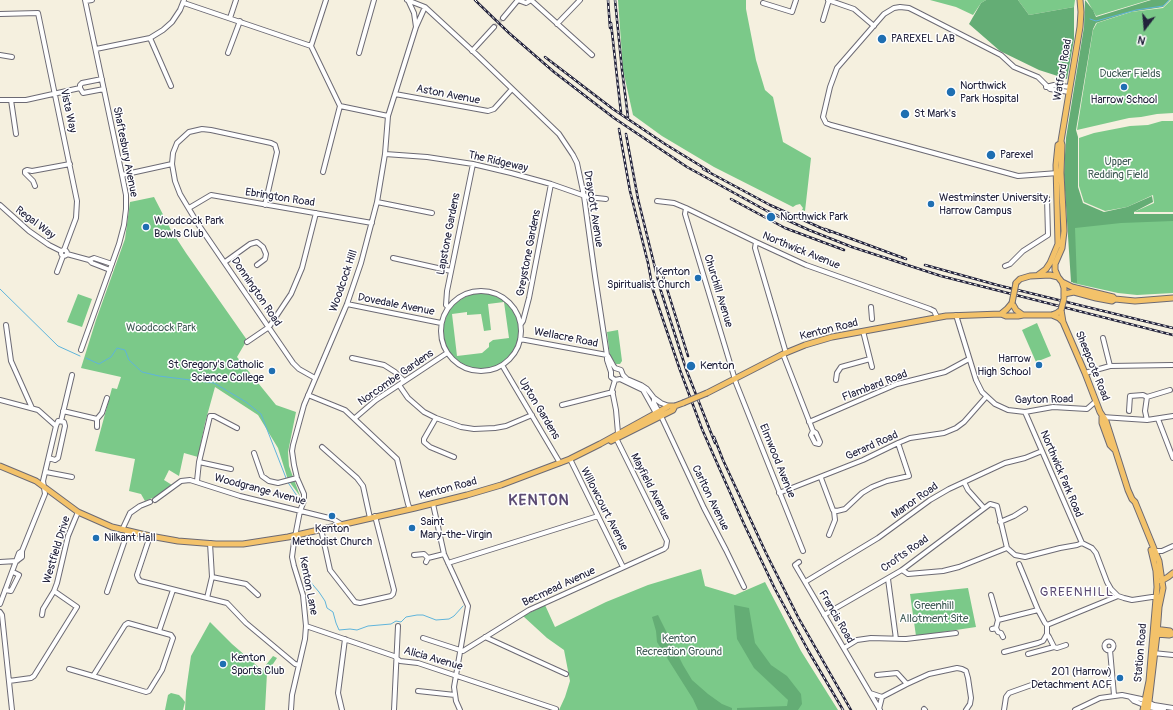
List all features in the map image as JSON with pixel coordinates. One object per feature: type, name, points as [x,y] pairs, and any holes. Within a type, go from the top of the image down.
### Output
[{"type":"main road","name":"Watford Road","points":[[1038,275],[1046,269],[1050,263],[1058,244],[1061,143],[1080,27],[1080,0]]},
{"type":"main road","name":"Watford Road","points":[[1058,277],[1055,270],[1055,264],[1062,248],[1064,231],[1059,173]]},
{"type":"main road","points":[[1001,314],[1012,302],[1016,283],[1020,279],[1038,275],[1058,277],[1062,282],[1072,286],[1113,297],[1115,299]]},
{"type":"main road","points":[[1012,302],[1016,310],[1023,315],[1057,314],[1061,310],[1064,296],[1062,282]]},
{"type":"main road","points":[[1064,296],[1074,292],[1112,301],[1115,299],[1135,301],[1173,298]]},
{"type":"main road","name":"Sheepcote Road","points":[[1061,310],[1063,322],[1102,417],[1102,423],[1110,445],[1114,449],[1128,485],[1133,493],[1154,551],[1160,581],[1158,597]]},
{"type":"main road","name":"Kenton Road","points":[[43,486],[54,496],[78,512],[107,525],[125,530],[178,541],[210,544],[259,542],[433,504],[501,485],[570,459],[600,444],[605,444],[617,436],[659,415],[673,410],[672,406],[707,393],[805,345],[863,331],[937,317],[956,315],[1023,315]]},
{"type":"main road","name":"Sheepcote Road","points":[[1052,315],[1059,318],[1063,322]]},
{"type":"main road","points":[[0,467],[31,479],[43,486]]},
{"type":"main road","points":[[1160,581],[1173,573]]},
{"type":"main road","name":"Station Road","points":[[1147,706],[1158,597]]},
{"type":"main road","points":[[1155,631],[1170,632],[1172,634]]},
{"type":"street","points":[[86,1],[92,0]]},
{"type":"street","points":[[230,18],[236,0]]},
{"type":"street","points":[[323,172],[340,106],[311,46],[326,0]]},
{"type":"street","points":[[359,53],[374,0]]},
{"type":"street","points":[[407,0],[420,2],[425,7]]},
{"type":"street","points":[[407,0],[414,13],[416,27]]},
{"type":"street","points":[[503,18],[518,0],[526,3],[531,0],[592,55]]},
{"type":"street","points":[[558,24],[580,0]]},
{"type":"street","points":[[763,3],[792,12],[796,0]]},
{"type":"street","points":[[823,20],[829,0],[854,9],[874,26]]},
{"type":"street","name":"Shaftesbury Avenue","points":[[81,350],[122,234],[126,214],[126,195],[86,1]]},
{"type":"street","points":[[96,49],[150,38],[172,22],[184,1],[311,46]]},
{"type":"street","name":"Woodcock Hill","points":[[295,535],[300,510],[304,501],[304,494],[297,478],[294,465],[293,445],[300,416],[347,304],[361,263],[377,202],[388,116],[416,27],[425,7]]},
{"type":"street","name":"Draycott Avenue","points":[[425,7],[559,134],[573,155],[577,163],[584,196],[607,362],[611,372],[611,377],[617,380]]},
{"type":"street","points":[[1059,173],[1018,176],[831,125],[826,122],[823,117],[833,78],[839,67],[884,14],[894,8],[900,7],[909,8],[1001,56],[1014,67],[1038,77],[1046,87],[1050,89],[1069,89]]},
{"type":"street","name":"Vista Way","points":[[0,14],[38,13],[77,201],[77,214],[57,272]]},
{"type":"street","points":[[228,53],[240,22]]},
{"type":"street","points":[[472,51],[494,27]]},
{"type":"street","points":[[150,38],[171,86]]},
{"type":"street","points":[[0,55],[12,57]]},
{"type":"street","points":[[80,88],[82,83],[102,79]]},
{"type":"street","points":[[0,100],[26,100],[80,88]]},
{"type":"street","points":[[80,88],[83,93],[104,89]]},
{"type":"street","name":"Aston Avenue","points":[[395,94],[488,111],[494,109],[512,89]]},
{"type":"street","points":[[11,100],[16,134]]},
{"type":"street","points":[[340,106],[388,116]]},
{"type":"street","points":[[122,175],[172,164],[173,153],[177,143],[184,135],[195,130],[212,130],[275,145],[277,152],[265,204]]},
{"type":"street","name":"The Ridgeway","points":[[384,154],[473,164],[551,184],[584,196],[606,199]]},
{"type":"street","points":[[33,181],[29,179],[25,171],[70,164]]},
{"type":"street","name":"Donnington Road","points":[[172,164],[175,181],[180,194],[198,224],[293,363],[299,370],[315,378]]},
{"type":"street","name":"Lapstone Gardens","points":[[448,307],[446,300],[451,270],[473,164]]},
{"type":"street","points":[[32,171],[35,186]]},
{"type":"street","name":"Greystone Gardens","points":[[521,324],[529,298],[551,184]]},
{"type":"street","name":"Ebrington Road","points":[[189,208],[210,195],[372,223]]},
{"type":"street","points":[[1005,266],[1010,264],[1021,252],[1048,236],[1047,198]]},
{"type":"street","name":"Northwick Avenue","points":[[657,201],[674,203],[686,208],[806,265],[930,309],[934,311],[937,317]]},
{"type":"street","points":[[377,202],[432,213]]},
{"type":"street","name":"Regal Way","points":[[0,206],[29,231],[50,246],[64,253],[90,260],[94,258],[112,264]]},
{"type":"street","name":"Churchill Avenue","points":[[686,208],[685,214],[735,378]]},
{"type":"street","points":[[247,342],[269,327],[291,294],[298,278],[316,213]]},
{"type":"street","points":[[225,262],[250,244],[257,242],[263,246],[266,254],[265,259],[257,265]]},
{"type":"street","points":[[756,242],[754,248],[784,354],[813,431]]},
{"type":"street","points":[[393,258],[451,270]]},
{"type":"street","name":"Regal Way","points":[[90,260],[92,264],[110,270]]},
{"type":"street","points":[[476,290],[494,292],[501,295],[512,304],[521,324],[520,339],[515,351],[508,361],[489,370],[473,370],[458,364],[453,360],[447,353],[440,334],[441,323],[448,307],[453,301],[464,294],[476,290]]},
{"type":"street","name":"Dovedale Avenue","points":[[347,304],[441,323]]},
{"type":"street","points":[[870,307],[872,319]]},
{"type":"street","name":"Gayton Road","points":[[956,315],[976,380],[986,396],[1000,407],[1017,412],[1053,407],[1087,409],[1095,402]]},
{"type":"street","points":[[6,325],[11,361],[32,408]]},
{"type":"street","points":[[863,331],[872,367]]},
{"type":"street","points":[[1103,338],[1110,366]]},
{"type":"street","name":"Wellacre Road","points":[[520,339],[606,355]]},
{"type":"street","name":"Norcombe Gardens","points":[[355,418],[376,400],[447,353]]},
{"type":"street","name":"Draycott Avenue","points":[[606,355],[615,368],[621,370],[627,380],[644,386],[654,398]]},
{"type":"street","points":[[352,358],[384,365],[396,372],[404,381]]},
{"type":"street","points":[[836,380],[837,372],[841,367],[870,359]]},
{"type":"street","name":"Flambard Road","points":[[809,422],[897,384],[945,372],[969,359]]},
{"type":"street","points":[[1085,373],[1110,366],[1172,364]]},
{"type":"street","name":"Upton Gardens","points":[[502,365],[560,463]]},
{"type":"street","points":[[611,372],[615,368]]},
{"type":"street","points":[[0,604],[19,554],[22,551],[45,494],[43,486],[49,458],[72,375]]},
{"type":"street","points":[[617,436],[616,410],[612,392],[613,386],[623,375]]},
{"type":"street","name":"Elmwood Avenue","points":[[735,378],[803,551]]},
{"type":"street","points":[[617,380],[643,390],[659,415]]},
{"type":"street","points":[[399,385],[403,392],[424,412],[461,427],[487,429],[506,426],[532,415]]},
{"type":"street","points":[[1129,411],[1130,396],[1143,395],[1147,397],[1170,390]]},
{"type":"street","points":[[562,405],[612,392]]},
{"type":"street","points":[[308,395],[345,410],[396,458],[410,509]]},
{"type":"street","name":"Gerard Road","points":[[779,493],[863,460],[910,438],[944,433],[956,428],[964,422],[986,396]]},
{"type":"street","points":[[1147,397],[1145,411],[1147,420]]},
{"type":"street","points":[[97,427],[97,419],[102,413],[107,398]]},
{"type":"street","points":[[654,398],[659,415]]},
{"type":"street","points":[[654,398],[661,403],[672,406]]},
{"type":"street","points":[[0,400],[38,410],[52,422],[64,422],[65,426],[58,458],[55,460],[49,458]]},
{"type":"street","points":[[63,411],[97,419]]},
{"type":"street","name":"Northwick Park Road","points":[[1025,412],[1082,543]]},
{"type":"street","name":"Carlton Avenue","points":[[659,415],[744,587]]},
{"type":"street","points":[[197,482],[199,462],[210,416],[214,416],[237,428]]},
{"type":"street","points":[[1102,417],[1110,416],[1134,420],[1147,420],[1173,416]]},
{"type":"street","points":[[436,418],[424,439],[424,442],[430,447],[454,457]]},
{"type":"street","points":[[1158,419],[1173,458]]},
{"type":"street","name":"Mayfield Avenue","points":[[617,436],[667,544]]},
{"type":"street","points":[[834,511],[845,509],[862,493],[872,487],[887,481],[909,476],[898,443]]},
{"type":"street","points":[[321,529],[330,570],[355,602],[360,603],[391,596],[393,594],[394,590],[363,486],[357,478],[322,447]]},
{"type":"street","name":"Manor Road","points":[[805,582],[878,538],[930,500],[1005,463],[1025,458],[1042,451]]},
{"type":"street","points":[[254,453],[264,478],[274,483],[297,478]]},
{"type":"street","name":"Willowcourt Avenue","points":[[570,459],[623,567]]},
{"type":"street","points":[[199,462],[231,469]]},
{"type":"street","points":[[46,472],[72,477]]},
{"type":"street","points":[[820,478],[834,511],[835,520],[829,535]]},
{"type":"street","name":"Woodgrange Avenue","points":[[155,500],[184,480],[190,480],[240,496],[333,519],[341,524]]},
{"type":"street","points":[[964,482],[968,490],[984,508]]},
{"type":"street","points":[[107,592],[130,513],[140,506],[150,502]]},
{"type":"street","points":[[433,504],[444,554],[468,606],[456,675],[455,695],[460,710]]},
{"type":"street","name":"Crofts Road","points":[[824,615],[902,570],[990,504],[994,504],[996,506],[1000,522]]},
{"type":"street","points":[[1025,509],[1000,522],[1007,548],[1015,556],[1025,557],[1082,543],[1092,548],[1096,553],[1107,582],[1118,596],[1132,600],[1158,597]]},
{"type":"street","name":"Westfield Drive","points":[[42,615],[43,609],[57,583],[68,536],[78,512]]},
{"type":"street","points":[[448,563],[598,516]]},
{"type":"street","name":"Kenton Lane","points":[[291,710],[292,695],[305,639],[306,626],[303,595],[292,557],[295,535]]},
{"type":"street","points":[[150,536],[137,575],[140,581],[227,603],[246,623],[298,666]]},
{"type":"street","points":[[207,598],[212,577],[210,544]]},
{"type":"street","name":"Becmead Avenue","points":[[461,650],[463,651],[529,610],[664,550],[667,544]]},
{"type":"street","points":[[1154,551],[1162,551],[1173,546]]},
{"type":"street","points":[[902,570],[908,574],[943,571],[1007,548]]},
{"type":"street","points":[[414,555],[424,554],[427,560],[444,554]]},
{"type":"street","points":[[0,562],[18,560]]},
{"type":"street","name":"Francis Road","points":[[797,563],[805,582],[880,710]]},
{"type":"street","points":[[1004,652],[1043,641],[1046,634],[1047,625],[1038,610],[1019,564]]},
{"type":"street","points":[[212,577],[246,584],[258,595]]},
{"type":"street","points":[[888,579],[896,639]]},
{"type":"street","points":[[159,631],[173,590]]},
{"type":"street","points":[[9,681],[31,678],[34,676],[77,607],[54,591]]},
{"type":"street","points":[[991,595],[998,620],[994,629],[1001,633],[1003,637]]},
{"type":"street","points":[[1047,625],[1118,596]]},
{"type":"street","points":[[998,620],[1038,610]]},
{"type":"street","points":[[0,612],[2,615],[2,640],[12,710]]},
{"type":"street","points":[[69,669],[146,692],[149,691],[162,670],[173,638],[171,635],[159,631],[128,623],[125,625],[93,676]]},
{"type":"street","name":"Alicia Avenue","points":[[306,626],[394,656],[400,662],[418,663],[556,708]]},
{"type":"street","points":[[394,710],[398,626]]},
{"type":"street","points":[[844,648],[857,640],[871,638],[906,639],[956,633]]},
{"type":"street","points":[[1046,634],[1054,647]]},
{"type":"street","points":[[485,637],[566,674]]},
{"type":"street","points":[[423,638],[461,650]]},
{"type":"street","points":[[342,710],[338,693],[345,639]]},
{"type":"street","points":[[1028,654],[1048,648],[1057,648],[1066,644]]},
{"type":"street","points":[[1110,650],[1114,695]]},
{"type":"street","points":[[1153,653],[1173,655]]},
{"type":"street","points":[[870,693],[882,697],[929,674],[947,670],[962,669],[966,671],[971,698],[970,704],[966,710]]},
{"type":"street","points":[[877,674],[897,673],[907,684]]},
{"type":"street","points":[[1004,710],[1006,697],[1009,693],[1038,683]]},
{"type":"street","points":[[418,691],[455,695]]},
{"type":"street","points":[[1075,710],[1100,698],[1114,695],[1130,697],[1132,700],[1147,706],[1164,710]]},
{"type":"street","points":[[880,710],[882,697]]},
{"type":"street","points":[[1147,706],[1173,708]]},
{"type":"green space","name":"Northwick Park","points":[[618,0],[746,0],[746,9],[756,60],[765,90],[773,97],[783,142],[811,158],[805,211],[802,210],[803,208],[800,204],[793,207],[714,167],[662,136],[633,115],[623,70]]},
{"type":"green space","points":[[930,0],[986,0],[981,3],[973,15],[956,7]]},
{"type":"green space","points":[[986,0],[1018,0],[1029,15],[1074,7],[1074,39],[1067,79],[1039,70],[1000,51],[969,24],[981,3]]},
{"type":"green space","points":[[1018,0],[1075,0],[1074,7],[1029,15]]},
{"type":"green space","points":[[1085,0],[1093,10],[1096,17],[1151,0],[1170,0],[1163,7],[1130,12],[1096,23],[1093,29],[1076,130],[1078,137],[1078,187],[1083,203],[1104,212],[1127,207],[1152,196],[1153,202],[1134,212],[1134,214],[1173,214],[1173,221],[1121,223],[1075,228],[1077,283],[1071,282],[1064,175],[1066,138],[1084,27]]},
{"type":"green space","points":[[1087,0],[1149,0],[1096,16]]},
{"type":"green space","name":"Ducker Fields","points":[[1171,0],[1173,0],[1173,113],[1129,118],[1077,130],[1093,30],[1097,23],[1131,12],[1163,8]]},
{"type":"green space","name":"Upper Redding Field","points":[[1162,121],[1173,121],[1173,212],[1134,212],[1154,203],[1153,195],[1127,207],[1105,211],[1084,202],[1079,186],[1079,138],[1094,133],[1130,126],[1148,125]]},
{"type":"green space","name":"Woodcock Park","points":[[154,197],[171,230],[247,340],[237,357],[276,405],[296,412],[288,452],[289,466],[300,496],[288,480],[278,448],[258,415],[215,387],[205,423],[198,457],[184,453],[179,476],[169,470],[164,480],[172,485],[160,495],[145,501],[141,494],[129,491],[135,459],[95,451],[112,388],[117,389],[121,377],[81,368],[96,320],[125,239],[130,202]]},
{"type":"green space","points":[[1173,220],[1173,293],[1137,295],[1118,293],[1073,283],[1071,223]]},
{"type":"green space","points":[[476,293],[485,293],[504,300],[513,310],[518,321],[519,337],[509,358],[498,366],[478,370],[457,362],[449,353],[444,342],[443,327],[448,312],[456,303],[465,297]],"holes":[[[504,302],[509,338],[493,340],[489,343],[489,347],[482,353],[457,356],[452,314],[467,312],[467,315],[481,314],[484,331],[491,330],[488,304]]]},
{"type":"green space","points":[[78,294],[92,299],[82,327],[67,322]]},
{"type":"green space","points":[[1037,323],[1051,356],[1036,362],[1022,330]]},
{"type":"green space","points":[[618,330],[622,361],[620,364],[616,364],[610,356],[607,332]]},
{"type":"green space","name":"Kenton Recreation Ground","points":[[701,569],[705,586],[735,595],[765,582],[801,651],[838,710],[559,710],[570,681],[564,650],[547,638],[523,616],[545,605],[555,627],[606,602],[648,585]]},
{"type":"green space","name":"Greenhill Allotment Site","points":[[968,588],[976,627],[916,636],[910,594]]},
{"type":"green space","points":[[734,605],[749,608],[755,643],[771,665],[787,676],[801,694],[802,704],[798,710],[737,710],[737,708],[787,706],[788,700],[754,668],[737,639]]},
{"type":"green space","points":[[658,615],[692,680],[722,704],[732,708],[732,710],[698,710],[693,699],[657,642],[652,617]]},
{"type":"green space","name":"Kenton Sports Club","points":[[210,622],[232,644],[262,670],[273,656],[277,658],[267,673],[265,710],[185,710],[191,656]]},
{"type":"green space","points":[[171,693],[179,695],[185,702],[183,710],[165,710],[168,695]]},
{"type":"waterway","points":[[1090,19],[1096,21],[1136,10],[1163,6],[1169,0]]},
{"type":"waterway","points":[[0,289],[58,346],[80,356]]},
{"type":"waterway","points":[[86,358],[99,364],[111,357],[117,348],[125,350],[129,360],[142,372],[159,376],[214,383],[246,402],[261,414],[286,478]]},
{"type":"waterway","points":[[287,481],[299,499]]},
{"type":"waterway","points":[[302,572],[319,592],[325,601],[327,608],[333,612],[339,630],[357,630],[368,626],[391,624],[396,621],[401,622],[406,617],[417,615],[423,615],[436,620],[449,619],[454,616],[463,606]]},
{"type":"tunnel","points":[[494,27],[503,18]]},
{"type":"railway","points":[[475,0],[509,33],[554,72],[614,118],[687,167],[767,211],[852,247],[941,276],[1173,335]]},
{"type":"railway","points":[[608,0],[610,28]]},
{"type":"railway","points":[[615,0],[628,117]]},
{"type":"railway","points":[[611,23],[621,113]]},
{"type":"railway","points":[[545,57],[613,109],[709,171]]},
{"type":"railway","points":[[619,129],[630,191],[648,263],[653,290],[702,429],[744,524],[775,589],[809,652],[843,710]]},
{"type":"railway","points":[[626,134],[638,199],[660,288],[686,369],[715,443]]},
{"type":"railway","points":[[703,169],[770,205],[830,232]]},
{"type":"railway","points":[[731,199],[785,228],[844,250]]},
{"type":"railway","points":[[825,229],[906,259]]},
{"type":"railway","points":[[925,265],[997,285],[1173,328]]},
{"type":"railway","points":[[663,276],[688,356]]},
{"type":"railway","points":[[714,437],[766,553],[798,617],[851,710]]},
{"type":"place","name":"PAREXEL LAB","points":[[882,39]]},
{"type":"place","name":"Harrow School","points":[[1124,87]]},
{"type":"place","name":"Northwick Park Hospital","points":[[951,92]]},
{"type":"place","name":"St Mark's","points":[[905,114]]},
{"type":"place","name":"Parexel","points":[[991,155]]},
{"type":"place","name":"Westminster University, Harrow Campus","points":[[931,204]]},
{"type":"place","name":"Northwick Park","points":[[771,217]]},
{"type":"place","name":"Woodcock Park Bowls Club","points":[[146,227]]},
{"type":"place","name":"Kenton Spiritualist Church","points":[[698,278]]},
{"type":"place","name":"Harrow High School","points":[[1039,365]]},
{"type":"place","name":"Kenton","points":[[691,366]]},
{"type":"place","name":"St Gregory's Catholic Science College","points":[[272,371]]},
{"type":"place","name":"Kenton Methodist Church","points":[[332,516]]},
{"type":"place","name":"Saint Mary-the-Virgin","points":[[412,528]]},
{"type":"place","name":"Nilkant Hall","points":[[96,538]]},
{"type":"place","name":"Kenton Sports Club","points":[[223,664]]},
{"type":"place","name":"201 (Harrow) Detachment ACF","points":[[1120,678]]},
{"type":"district","name":"KENTON","points":[[539,501]]},
{"type":"district","name":"GREENHILL","points":[[1077,593]]}]
